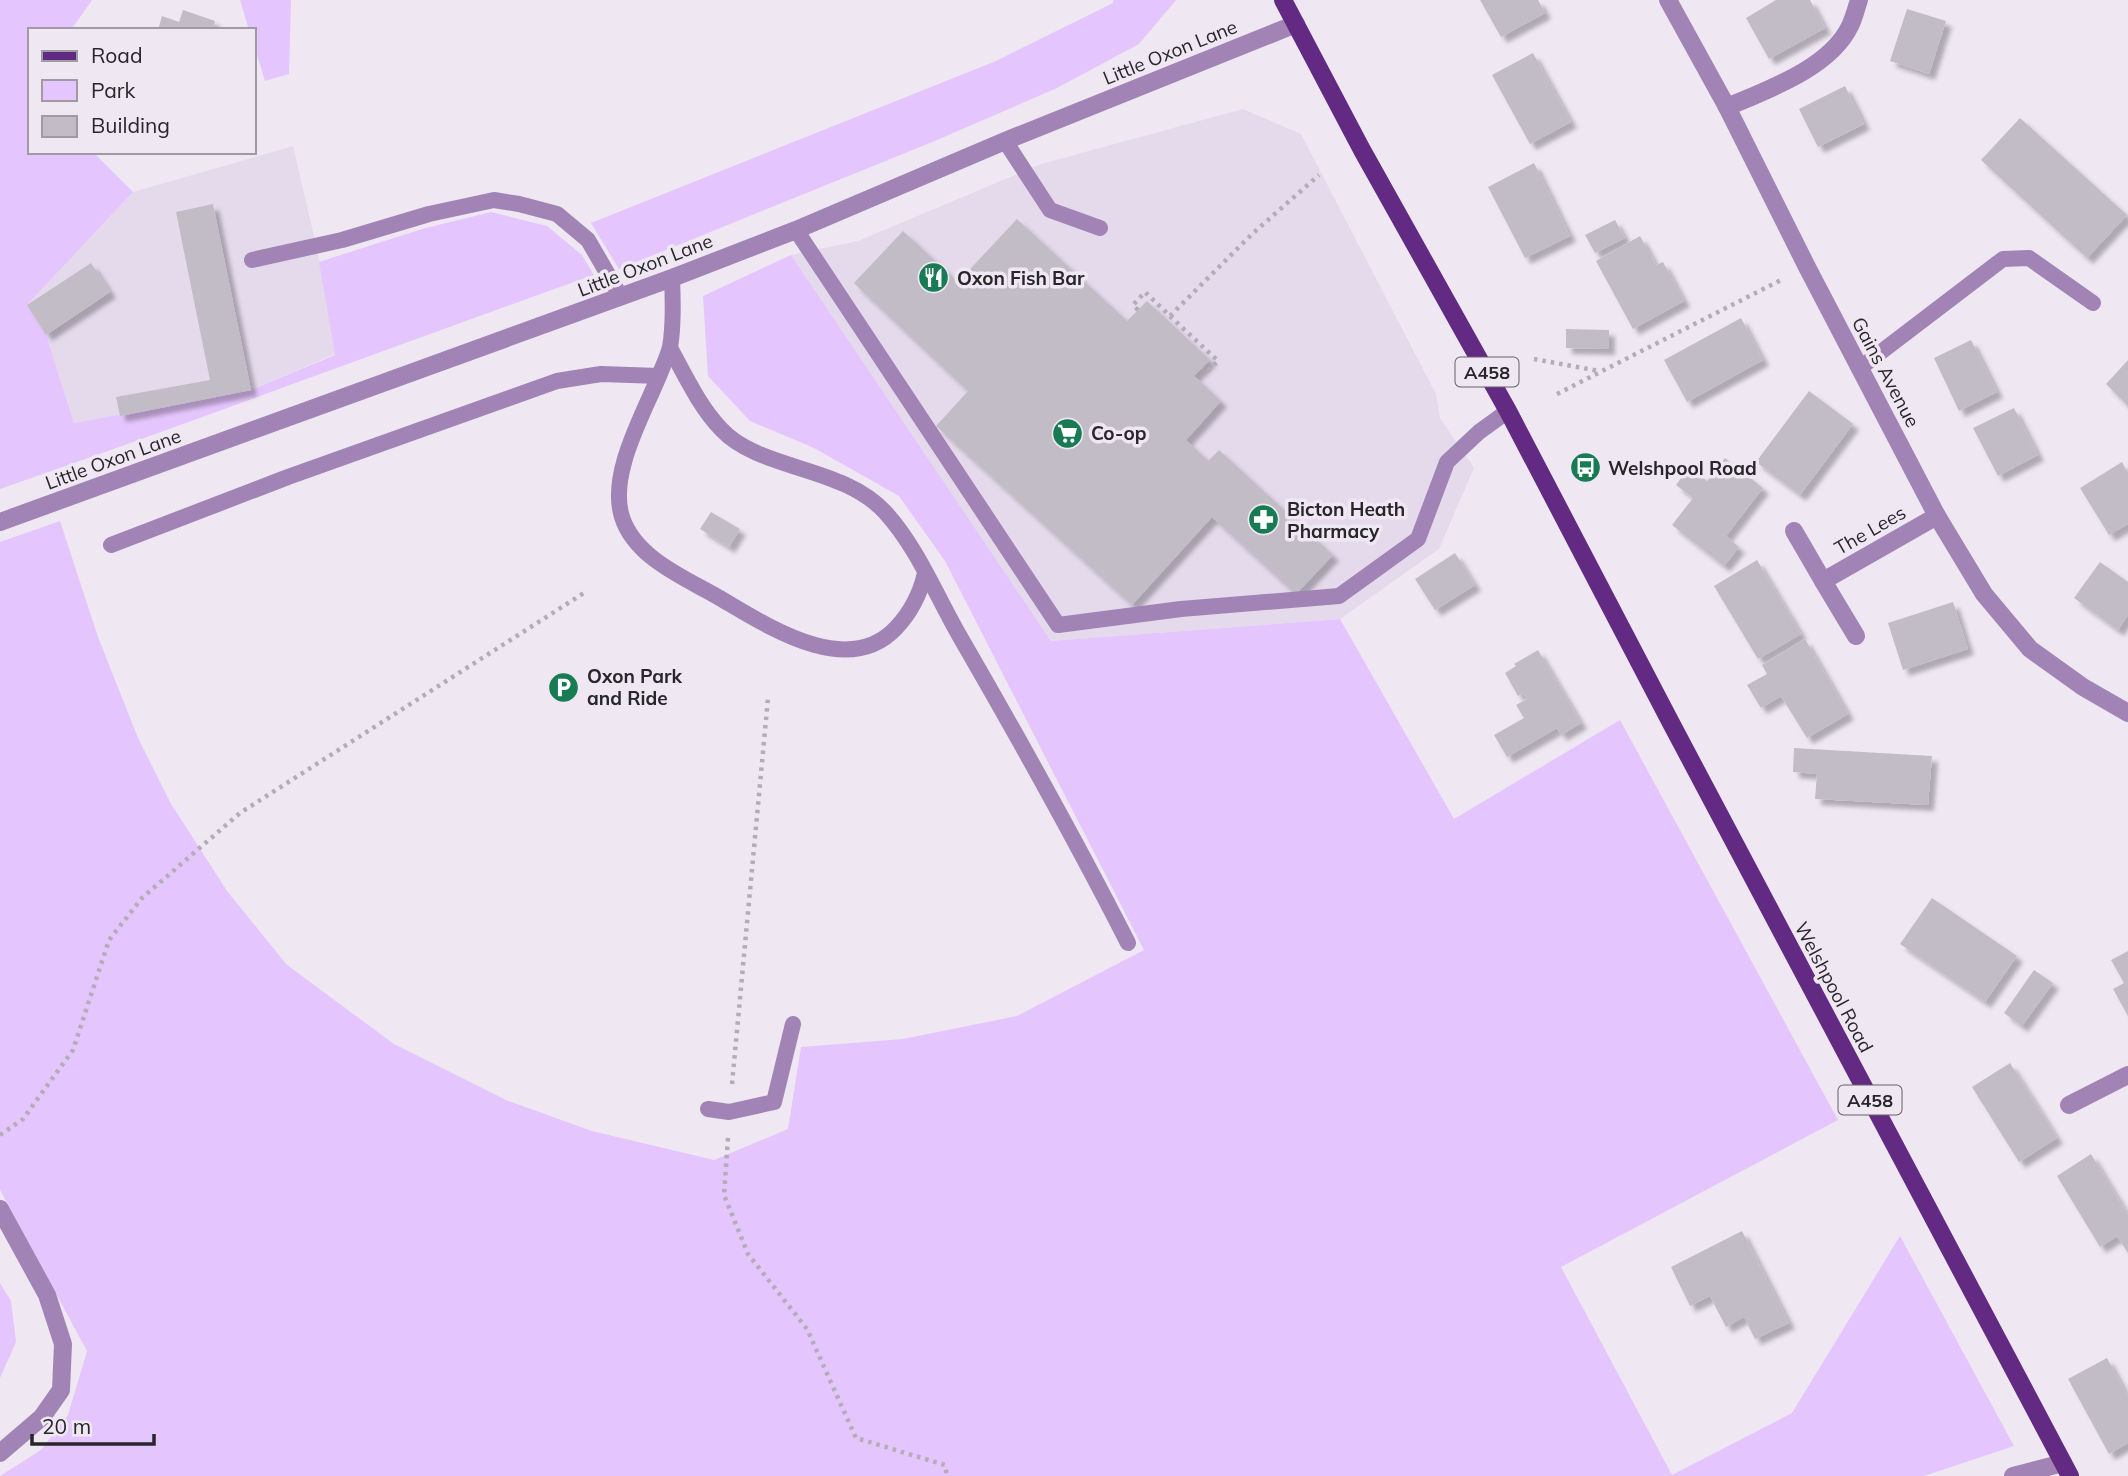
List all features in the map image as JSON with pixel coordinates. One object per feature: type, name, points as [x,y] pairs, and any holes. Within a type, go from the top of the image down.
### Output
[{"type":"main road","name":"Welshpool Road","points":[[1283,0],[1362,150],[1508,411],[2066,1469]]},
{"type":"street","name":"Gains Avenue","points":[[1668,0],[1727,107],[1937,516],[1984,594],[2030,649],[2083,687],[2128,713]]},
{"type":"street","points":[[1727,107],[1802,72],[1830,52],[1849,28],[1859,0]]},
{"type":"street","name":"Little Oxon Lane","points":[[0,522],[672,278],[796,230],[1005,141],[1296,24]]},
{"type":"street","name":"The Lees","points":[[1823,580],[1937,516]]},
{"type":"street","name":"The Lees","points":[[1794,531],[1856,636]]},
{"type":"street","points":[[2069,1105],[2128,1075]]},
{"type":"street","points":[[0,1209],[47,1295],[63,1344],[61,1390],[42,1417],[0,1453]]},
{"type":"street","points":[[2013,1476],[2066,1469]]},
{"type":"lane","points":[[1005,141],[1050,211],[1100,228]]},
{"type":"lane","points":[[252,260],[342,240],[429,214],[495,200],[557,214],[588,240],[621,297]]},
{"type":"lane","points":[[796,230],[1058,625],[1181,609],[1339,596],[1418,539],[1447,461],[1479,432],[1508,411]]},
{"type":"lane","points":[[1860,368],[2003,259],[2029,258],[2093,303]]},
{"type":"lane","points":[[672,278],[670,348],[625,458],[619,487],[622,518],[637,542],[662,565],[762,622],[829,649],[854,651],[885,640],[905,618],[919,595],[925,573]]},
{"type":"lane","points":[[670,348],[701,401],[722,430],[752,451],[825,475],[856,490],[884,511],[904,537],[925,573],[1078,845],[1128,943]]},
{"type":"lane","points":[[111,545],[288,477],[557,381],[601,374],[659,376]]},
{"type":"lane","points":[[708,1109],[729,1112],[774,1102],[793,1024]]},
{"type":"path","points":[[1170,316],[1259,228],[1319,176]]},
{"type":"path","points":[[1557,394],[1807,267]]},
{"type":"path","points":[[1138,310],[1133,305],[1145,292],[1218,361],[1208,371],[1203,367]]},
{"type":"path","points":[[1534,359],[1600,372]]},
{"type":"path","points":[[0,1135],[23,1119],[73,1050],[109,940],[142,898],[240,813],[587,591]]},
{"type":"path","points":[[768,698],[729,1112],[724,1195],[748,1254],[807,1329],[856,1438],[945,1465],[947,1476]]},
{"type":"shaded area","points":[[1243,109],[1301,134],[1436,394],[1440,418],[1474,468],[1439,549],[1340,619],[1051,641],[791,255],[858,241],[1041,164]]},
{"type":"shaded area","points":[[293,146],[318,253],[335,354],[251,390],[74,423],[46,335],[27,305],[133,192]]},
{"type":"green space","points":[[0,0],[92,0],[72,28],[28,28],[28,154],[95,154],[133,192],[27,305],[46,335],[74,423],[251,390],[335,355],[319,262],[422,229],[491,212],[547,226],[582,255],[594,275],[149,436],[0,489]]},
{"type":"green space","points":[[240,0],[291,0],[289,74],[265,81],[256,52],[256,28],[248,28]]},
{"type":"green space","points":[[1113,0],[1176,0],[1139,44],[1057,88],[930,143],[619,269],[591,223],[996,61],[1113,3]]},
{"type":"green space","points":[[791,255],[1051,641],[1340,619],[1454,819],[1620,720],[1838,1120],[1561,1267],[1672,1475],[1792,1413],[1900,1236],[2014,1446],[1924,1476],[0,1476],[41,1450],[68,1415],[87,1351],[0,1190],[0,542],[60,521],[98,637],[138,738],[170,802],[227,891],[287,965],[394,1044],[506,1100],[592,1131],[714,1160],[788,1129],[801,1047],[903,1039],[1017,1016],[1144,950],[945,561],[899,496],[814,448],[750,421],[708,376],[703,296]]},
{"type":"green space","points":[[0,1283],[11,1301],[16,1342],[0,1378]]},
{"type":"building","points":[[1480,0],[1538,0],[1545,13],[1501,37]]},
{"type":"building","points":[[1776,0],[1810,0],[1825,28],[1769,59],[1746,18]]},
{"type":"building","points":[[1907,9],[1946,21],[1929,74],[1890,61]]},
{"type":"building","points":[[183,10],[215,21],[213,28],[159,28],[162,16],[179,22]]},
{"type":"building","points":[[1533,53],[1571,122],[1530,144],[1492,75]]},
{"type":"building","points":[[1845,86],[1864,124],[1818,147],[1799,109]]},
{"type":"building","points":[[2020,118],[2127,215],[2087,258],[1981,160]]},
{"type":"building","points":[[1534,163],[1570,236],[1525,258],[1488,187]]},
{"type":"building","points":[[213,204],[251,390],[120,416],[116,397],[210,380],[176,212]]},
{"type":"building","name":"Co-op","points":[[1017,219],[1127,321],[1147,301],[1210,360],[1194,376],[1221,401],[1186,440],[1208,461],[1219,450],[1333,555],[1296,594],[1212,517],[1132,605],[936,426],[968,391],[854,283],[903,231],[958,282]]},
{"type":"building","points":[[1615,220],[1625,238],[1595,253],[1585,235]]},
{"type":"building","points":[[1640,236],[1656,265],[1663,262],[1684,301],[1633,329],[1596,261]]},
{"type":"building","points":[[91,263],[110,292],[46,335],[27,305]]},
{"type":"building","points":[[1741,318],[1763,360],[1687,402],[1664,360]]},
{"type":"building","points":[[1566,329],[1609,330],[1609,349],[1566,348]]},
{"type":"building","points":[[1971,340],[1997,392],[1959,411],[1934,358]]},
{"type":"building","points":[[2128,360],[2128,406],[2106,384]]},
{"type":"building","points":[[1809,391],[1853,424],[1800,495],[1756,462]]},
{"type":"building","points":[[2014,408],[2038,455],[1998,476],[1973,428]]},
{"type":"building","points":[[1725,458],[1763,488],[1726,536],[1739,547],[1724,566],[1672,525],[1693,498],[1676,485],[1689,467],[1707,481]]},
{"type":"building","points":[[2122,462],[2128,473],[2128,524],[2109,535],[2080,488]]},
{"type":"building","points":[[711,512],[740,529],[729,547],[700,529]]},
{"type":"building","points":[[1455,553],[1475,585],[1435,610],[1415,579]]},
{"type":"building","points":[[1757,560],[1801,634],[1758,659],[1714,586]]},
{"type":"building","points":[[2100,562],[2128,582],[2128,615],[2118,630],[2074,598]]},
{"type":"building","points":[[1953,602],[1968,649],[1903,670],[1888,623]]},
{"type":"building","points":[[1805,639],[1848,714],[1807,738],[1781,696],[1761,708],[1747,685],[1767,674],[1762,665]]},
{"type":"building","points":[[1538,650],[1581,723],[1561,735],[1557,728],[1507,757],[1494,735],[1524,718],[1516,705],[1527,699],[1523,693],[1518,696],[1505,673],[1516,666],[1514,664]]},
{"type":"building","points":[[1794,748],[1932,756],[1928,805],[1815,799],[1817,774],[1793,772]]},
{"type":"building","points":[[1932,898],[2017,956],[1985,1002],[1900,944]]},
{"type":"building","points":[[2128,951],[2128,1016],[2113,989],[2124,983],[2111,960]]},
{"type":"building","points":[[2034,970],[2053,983],[2022,1026],[2004,1013]]},
{"type":"building","points":[[2010,1063],[2057,1138],[2019,1162],[1972,1087]]},
{"type":"building","points":[[2091,1154],[2128,1215],[2128,1253],[2117,1236],[2100,1247],[2057,1176]]},
{"type":"building","points":[[1742,1231],[1789,1323],[1755,1339],[1744,1317],[1726,1327],[1710,1296],[1690,1306],[1671,1267]]},
{"type":"building","points":[[2107,1358],[2128,1397],[2128,1443],[2109,1454],[2068,1379]]},
{"type":"place","name":"Oxon Fish Bar","points":[[934,278]]},
{"type":"place","name":"Co-op","points":[[1068,433]]},
{"type":"place","name":"Welshpool Road","points":[[1585,468]]},
{"type":"place","name":"Bicton Heath Pharmacy","points":[[1264,520]]},
{"type":"place","name":"Oxon Park and Ride","points":[[564,687]]}]
